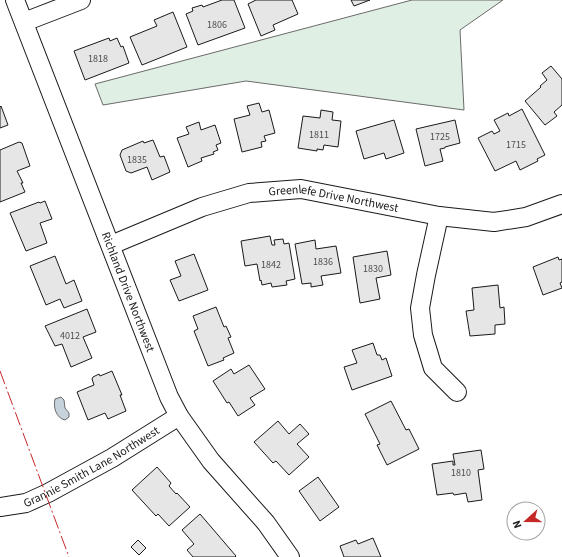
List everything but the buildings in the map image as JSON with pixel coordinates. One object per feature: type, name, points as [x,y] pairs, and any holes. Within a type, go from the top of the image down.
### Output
[{"type":"street","name":"Richland Drive Northwest","points":[[15,0],[169,396],[179,416],[211,461],[266,523],[290,557]]},
{"type":"street","points":[[24,22],[81,0]]},
{"type":"street","name":"Greenlefe Drive Northwest","points":[[110,245],[202,206],[249,193],[301,189],[439,216],[494,222],[526,217],[562,204]]},
{"type":"street","points":[[439,216],[420,308],[423,335],[433,368],[457,392]]},
{"type":"street","name":"Grannie Smith Lane Northwest","points":[[0,507],[26,503],[48,493],[112,458],[179,416]]},
{"type":"green space","points":[[412,0],[503,0],[460,30],[464,110],[246,81],[103,105],[95,84]]},
{"type":"shaded area","points":[[61,397],[64,400],[65,408],[69,413],[69,417],[65,420],[57,415],[54,405],[55,399]]},
{"type":"power","points":[[0,371],[69,557]]}]
